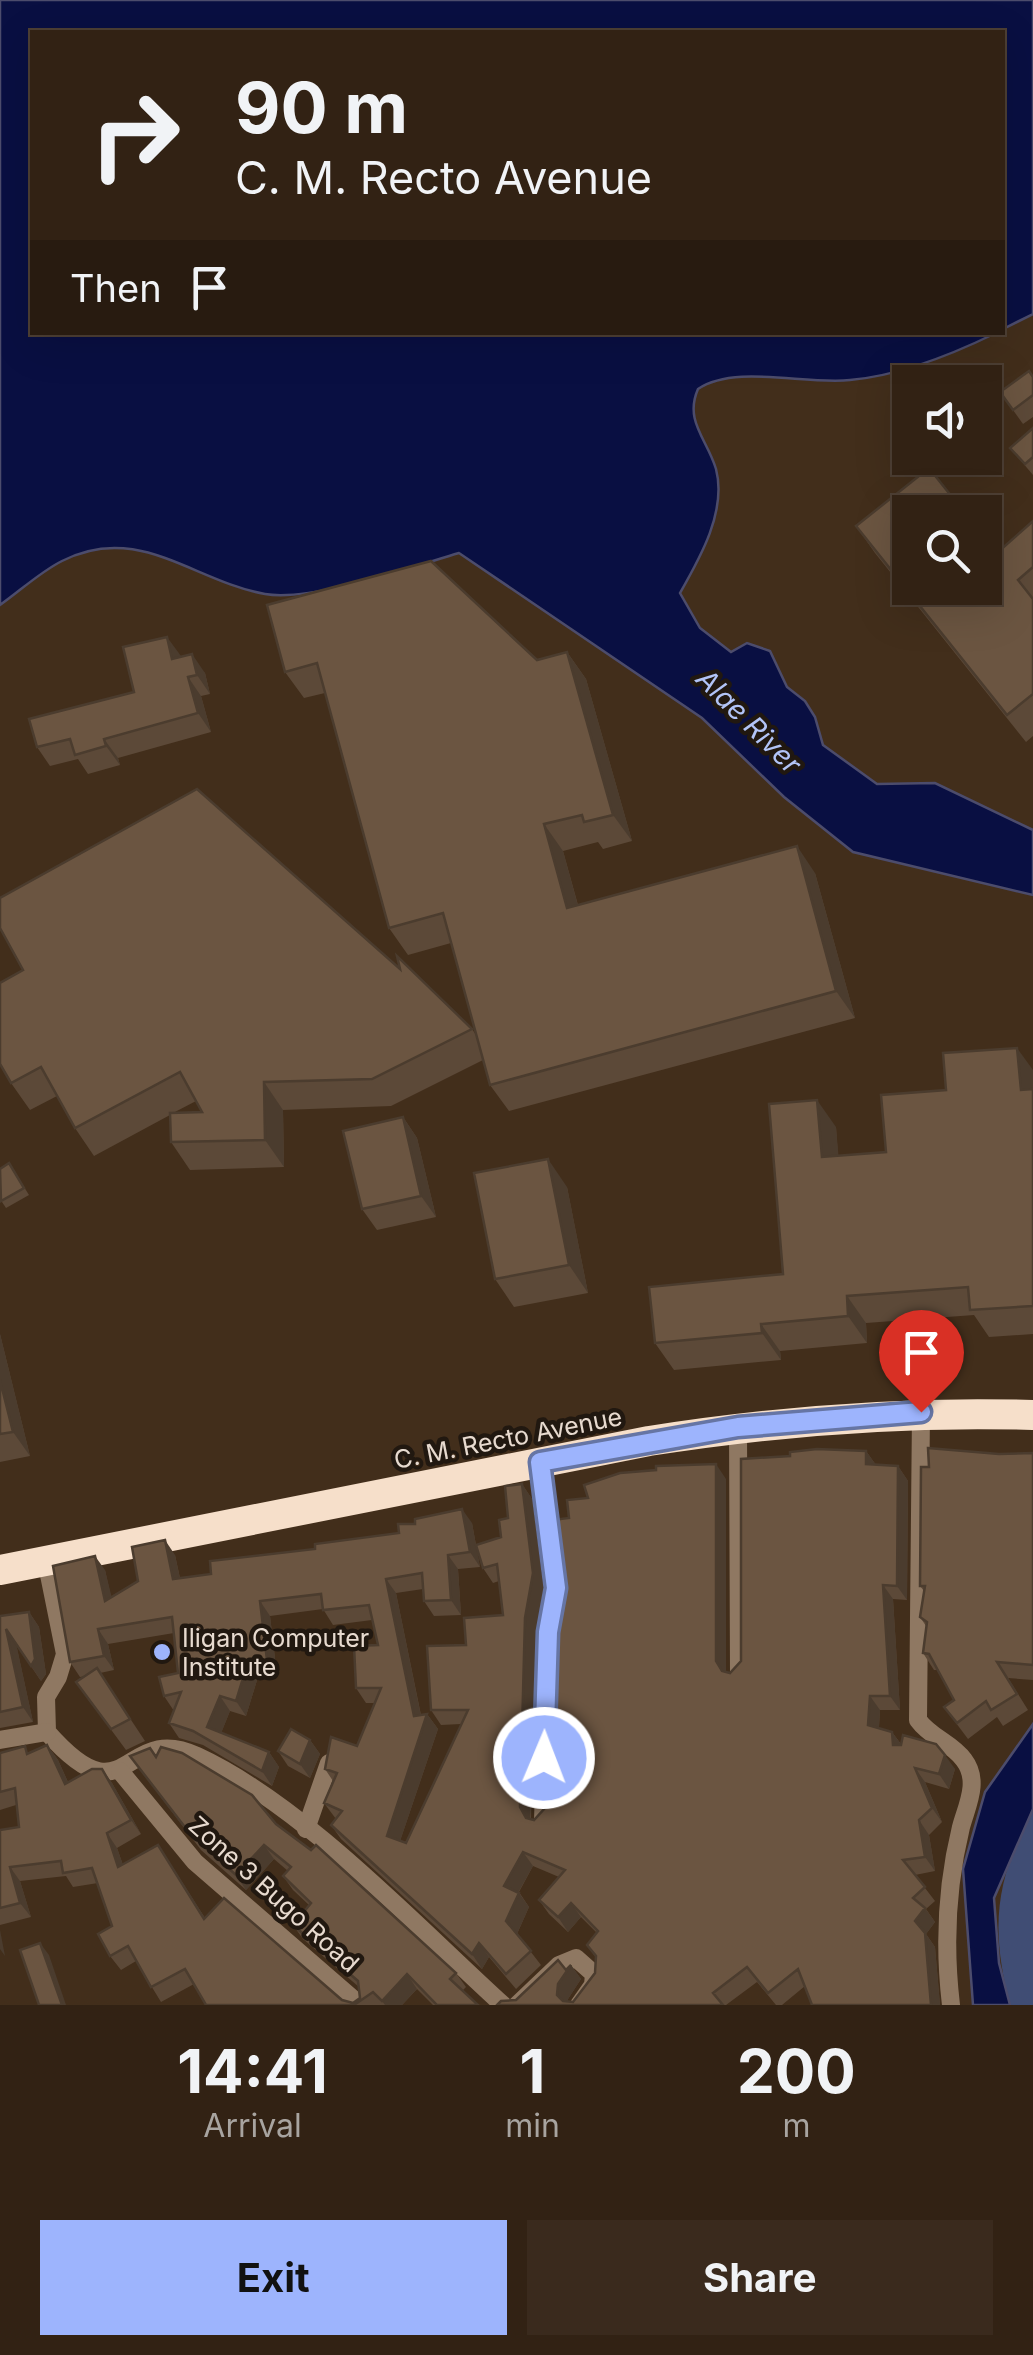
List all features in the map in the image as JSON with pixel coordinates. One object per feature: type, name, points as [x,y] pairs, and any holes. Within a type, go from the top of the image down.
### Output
[{"type":"highway","name":"C. M. Recto Avenue","points":[[0,1570],[540,1462],[738,1427],[921,1412],[1033,1416]]},
{"type":"street","points":[[921,1412],[918,1720],[929,1736],[964,1760],[974,1784],[952,1876],[947,1969],[951,2005]]},
{"type":"street","points":[[738,1427],[739,1675]]},
{"type":"street","points":[[540,1462],[556,1588],[548,1632],[543,1822]]},
{"type":"street","points":[[46,1560],[65,1654],[46,1697],[46,1732],[90,1770],[120,1772],[149,1750],[166,1745],[194,1754],[260,1792],[503,2005]]},
{"type":"street","points":[[0,1740],[46,1732]]},
{"type":"street","points":[[306,1829],[329,1763]]},
{"type":"street","name":"Zone 3 Bugo Road","points":[[120,1772],[195,1862],[360,2005]]},
{"type":"street","points":[[517,2005],[559,1964],[576,1958],[594,1974],[593,1985],[579,2005]]},
{"type":"shaded area","points":[[1033,1809],[1033,2005],[1010,2005],[1000,1952],[1000,1905],[1011,1859]]},
{"type":"water","name":"Alae River","points":[[0,0],[1033,0],[1033,314],[1005,328],[1005,30],[30,30],[30,335],[992,335],[925,363],[892,365],[892,373],[868,378],[832,381],[750,376],[713,382],[698,389],[695,420],[716,469],[718,501],[710,534],[680,593],[700,628],[731,652],[747,643],[770,651],[787,687],[805,701],[815,717],[823,745],[877,784],[935,783],[1033,830],[1033,895],[853,852],[784,797],[702,718],[459,553],[362,582],[285,595],[239,587],[165,558],[116,548],[90,551],[62,561],[0,605]]},
{"type":"water","points":[[1033,1724],[1033,1809],[994,1898],[999,1963],[1010,2005],[973,2005],[963,1869],[985,1792]]},
{"type":"building","points":[[1029,371],[1033,377],[1033,395],[1013,410],[1002,391]]},
{"type":"building","points":[[1033,428],[1033,457],[1025,464],[1010,448]]},
{"type":"building","points":[[920,475],[935,475],[950,495],[895,495]]},
{"type":"building","points":[[892,497],[892,571],[856,526]]},
{"type":"building","points":[[1033,521],[1033,567],[1018,580],[1033,599],[1033,694],[1007,715],[919,605],[1002,605],[1002,549]]},
{"type":"building","points":[[431,561],[537,660],[567,652],[613,815],[584,822],[582,815],[544,824],[567,908],[797,846],[836,991],[490,1085],[443,913],[389,928],[317,663],[285,672],[267,605]]},
{"type":"building","points":[[167,637],[172,659],[192,654],[197,675],[188,677],[198,713],[104,739],[106,746],[75,755],[70,739],[37,747],[29,719],[134,692],[123,647]]},
{"type":"building","points":[[197,789],[400,969],[397,956],[472,1029],[372,1079],[264,1082],[265,1140],[171,1142],[170,1113],[202,1112],[180,1072],[75,1128],[41,1067],[11,1083],[0,1064],[0,983],[23,970],[0,928],[0,898]]},
{"type":"building","points":[[1017,1048],[1021,1090],[1033,1089],[1033,1306],[970,1310],[968,1287],[847,1296],[848,1316],[761,1324],[762,1333],[655,1343],[649,1287],[783,1274],[769,1104],[817,1100],[822,1157],[886,1152],[881,1095],[946,1090],[943,1053]]},
{"type":"building","points":[[403,1117],[421,1196],[362,1209],[343,1131]]},
{"type":"building","points":[[548,1159],[569,1265],[495,1279],[474,1173]]},
{"type":"building","points":[[9,1163],[24,1188],[1,1201],[0,1169]]},
{"type":"building","points":[[0,1380],[13,1432],[0,1434]]},
{"type":"building","points":[[928,1448],[1033,1453],[1033,1665],[997,1662],[1017,1694],[991,1710],[986,1701],[957,1723],[944,1707],[954,1700],[929,1654],[923,1653],[927,1622],[920,1617],[925,1586],[920,1586],[921,1467],[929,1467]]},
{"type":"building","points":[[866,1451],[866,1464],[898,1466],[897,1586],[883,1585],[890,1696],[870,1696],[868,1725],[892,1732],[893,1745],[901,1745],[903,1735],[936,1744],[945,1755],[939,1774],[915,1768],[932,1808],[919,1820],[925,1857],[903,1860],[925,1887],[913,1898],[925,1908],[915,1921],[925,1933],[931,2005],[812,2005],[798,1969],[768,1993],[747,1967],[713,1993],[723,2005],[497,2005],[516,2000],[558,1960],[566,1970],[571,1965],[558,1984],[557,1995],[563,2001],[573,2002],[595,1973],[596,1956],[587,1945],[598,1931],[571,1903],[558,1917],[539,1900],[565,1870],[523,1852],[504,1886],[519,1893],[506,1921],[531,1951],[506,1974],[479,1943],[472,1954],[331,1825],[342,1811],[324,1803],[337,1773],[325,1769],[331,1737],[357,1746],[381,1688],[356,1688],[354,1646],[378,1645],[369,1605],[323,1610],[321,1594],[260,1601],[267,1660],[248,1662],[236,1701],[220,1696],[207,1727],[269,1752],[262,1771],[193,1731],[169,1723],[181,1692],[164,1696],[159,1677],[178,1673],[172,1617],[98,1629],[104,1656],[70,1662],[53,1566],[95,1556],[105,1601],[138,1581],[132,1547],[165,1540],[173,1579],[211,1574],[210,1561],[315,1549],[315,1544],[399,1533],[398,1524],[415,1524],[415,1519],[462,1509],[470,1552],[448,1555],[451,1600],[424,1601],[422,1573],[386,1579],[414,1716],[427,1714],[387,1836],[406,1843],[468,1710],[431,1710],[427,1646],[466,1645],[464,1618],[503,1615],[497,1564],[483,1568],[476,1545],[501,1537],[499,1520],[508,1518],[505,1486],[522,1484],[533,1573],[525,1618],[520,1807],[526,1818],[534,1820],[545,1808],[550,1620],[558,1575],[552,1520],[569,1518],[567,1500],[588,1498],[584,1485],[620,1473],[656,1470],[656,1466],[716,1464],[716,1661],[722,1671],[730,1673],[741,1661],[741,1459],[790,1456],[790,1452]]},
{"type":"building","points":[[29,1612],[35,1659],[31,1666],[6,1629],[23,1707],[0,1712],[0,1616]]},
{"type":"building","points":[[97,1668],[130,1719],[111,1729],[76,1682]]},
{"type":"building","points":[[291,1729],[310,1740],[300,1764],[278,1751]]},
{"type":"building","points":[[47,1745],[65,1784],[92,1769],[102,1769],[131,1820],[107,1833],[118,1867],[158,1845],[204,1919],[224,1898],[342,2000],[353,2003],[360,1998],[358,1981],[293,1925],[311,1903],[283,1876],[291,1867],[264,1845],[236,1875],[191,1835],[130,1756],[150,1748],[156,1757],[161,1747],[182,1753],[252,1795],[276,1824],[311,1850],[316,1845],[456,1973],[450,1979],[478,2005],[437,2005],[407,1974],[382,2001],[373,1992],[354,2005],[206,2005],[185,1969],[151,1987],[128,1946],[110,1956],[98,1934],[112,1926],[92,1868],[63,1873],[61,1861],[10,1867],[20,1903],[0,1908],[0,1830],[19,1827],[15,1788],[0,1792],[0,1753],[25,1746],[27,1754]]},
{"type":"building","points":[[40,1943],[62,2005],[39,2005],[20,1950]]},
{"type":"place","name":"Iligan Computer Institute","points":[[162,1652]]},
{"type":"route","points":[[544,1758],[548,1632],[556,1588],[540,1462],[738,1427],[921,1412]]}]
